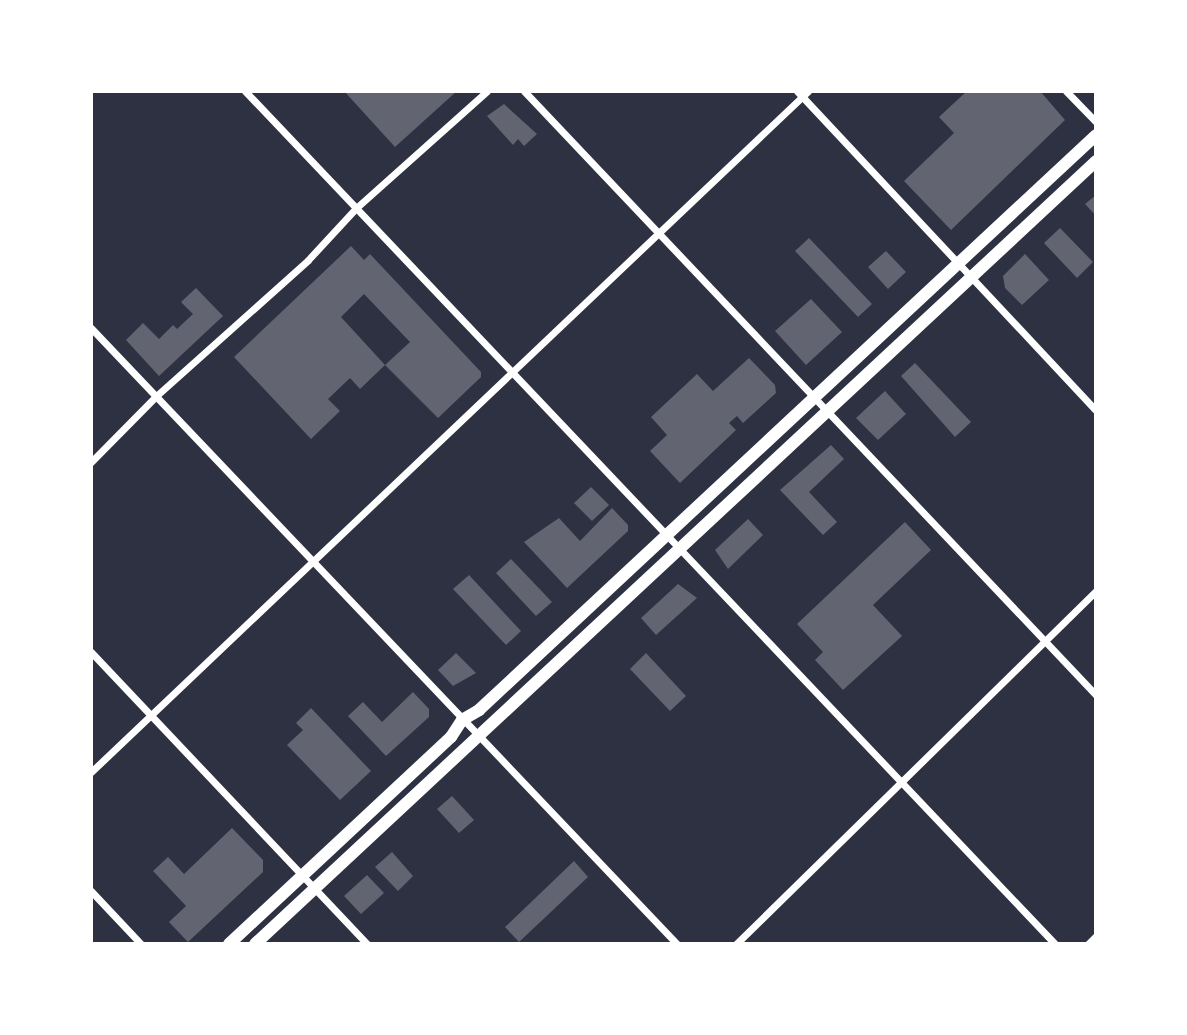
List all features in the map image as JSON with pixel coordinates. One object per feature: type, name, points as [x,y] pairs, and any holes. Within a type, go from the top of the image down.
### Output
[{"type":"main road","points":[[229,944],[451,737],[462,720],[479,710],[1096,135]]},
{"type":"main road","points":[[255,944],[1096,161]]},
{"type":"street","points":[[245,91],[1055,944]]},
{"type":"street","points":[[91,461],[155,397],[309,260],[355,209],[487,91]]},
{"type":"street","points":[[524,91],[659,231],[826,413],[1096,695]]},
{"type":"street","points":[[1066,91],[1096,122]]},
{"type":"street","points":[[91,772],[513,372],[802,93],[957,265],[1096,411]]},
{"type":"street","points":[[91,328],[478,738],[677,944]]},
{"type":"street","points":[[736,944],[1096,591]]},
{"type":"street","points":[[91,652],[367,944]]},
{"type":"street","points":[[91,891],[141,944]]},
{"type":"street","points":[[1087,944],[1096,936]]},
{"type":"building","points":[[344,91],[457,91],[395,147]]},
{"type":"building","points":[[967,91],[1040,91],[1065,120],[951,230],[904,181],[954,133],[939,117]]},
{"type":"building","points":[[504,104],[537,134],[524,146],[518,139],[513,145],[487,116]]},
{"type":"building","points":[[1096,195],[1096,216],[1085,204]]},
{"type":"building","points":[[1060,228],[1093,262],[1077,278],[1044,243]]},
{"type":"building","points":[[809,238],[872,304],[858,317],[795,251]]},
{"type":"building","points":[[351,246],[364,260],[370,254],[481,372],[481,377],[438,418],[385,365],[360,389],[350,378],[328,399],[340,411],[311,439],[234,357]],"holes":[[[364,294],[410,342],[385,365],[341,317]]]},
{"type":"building","points":[[886,251],[906,272],[888,289],[868,267]]},
{"type":"building","points":[[1025,254],[1049,280],[1022,305],[1005,288],[1003,276]]},
{"type":"building","points":[[196,288],[223,316],[159,376],[126,340],[143,323],[159,339],[173,325],[177,329],[193,314],[181,302]]},
{"type":"building","points":[[811,299],[842,332],[806,365],[775,331]]},
{"type":"building","points":[[749,358],[775,385],[776,393],[743,423],[737,416],[729,423],[736,430],[680,483],[650,451],[667,435],[651,417],[697,374],[713,391]]},
{"type":"building","points":[[915,363],[971,422],[955,437],[901,376]]},
{"type":"building","points":[[885,391],[906,414],[878,440],[856,418]]},
{"type":"building","points":[[831,445],[844,459],[809,492],[837,522],[823,535],[780,490]]},
{"type":"building","points":[[591,487],[609,505],[592,521],[574,503]]},
{"type":"building","points":[[612,508],[628,525],[628,531],[567,588],[524,542],[559,518],[580,541]]},
{"type":"building","points":[[748,519],[763,535],[728,569],[715,550]]},
{"type":"building","points":[[905,522],[931,550],[873,605],[902,636],[843,690],[815,660],[823,652],[797,624]]},
{"type":"building","points":[[511,559],[552,602],[536,616],[496,573]]},
{"type":"building","points":[[469,575],[521,631],[506,645],[453,589]]},
{"type":"building","points":[[678,584],[697,598],[656,635],[641,618]]},
{"type":"building","points":[[456,653],[476,673],[453,686],[438,670]]},
{"type":"building","points":[[646,653],[686,696],[670,711],[630,669]]},
{"type":"building","points":[[413,692],[429,709],[429,717],[386,756],[348,716],[363,702],[382,722]]},
{"type":"building","points":[[311,708],[371,771],[340,800],[287,745],[303,730],[296,723]]},
{"type":"building","points":[[452,796],[474,820],[459,833],[437,809]]},
{"type":"building","points":[[232,828],[263,860],[263,872],[188,942],[169,922],[186,906],[153,871],[168,857],[184,874]]},
{"type":"building","points":[[392,852],[413,876],[398,891],[375,867]]},
{"type":"building","points":[[574,861],[588,877],[519,942],[505,927]]},
{"type":"building","points":[[367,875],[384,893],[361,914],[344,896]]}]
